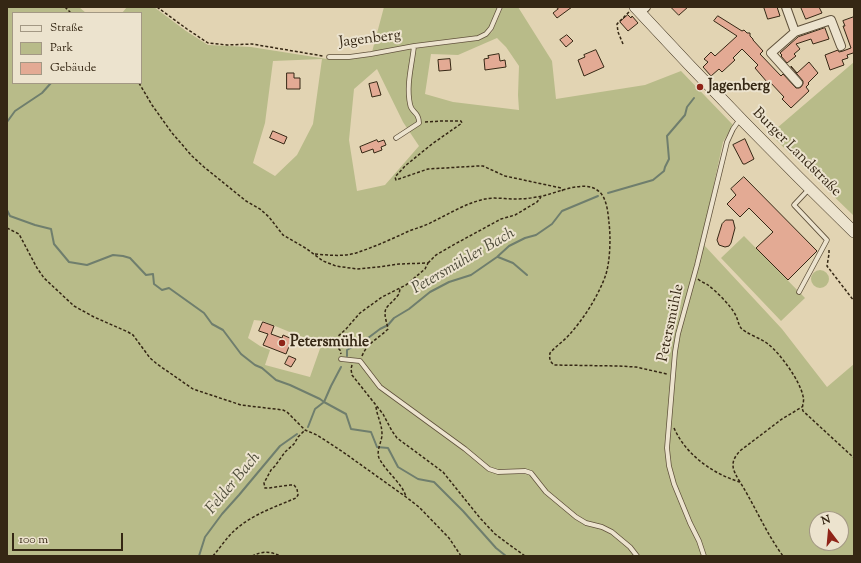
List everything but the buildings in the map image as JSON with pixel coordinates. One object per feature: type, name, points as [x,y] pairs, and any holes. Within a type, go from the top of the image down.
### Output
[{"type":"main road","name":"Burger Landstraße","points":[[638,9],[664,40],[740,119],[854,232]]},
{"type":"street","points":[[786,7],[795,32]]},
{"type":"street","points":[[798,83],[771,54],[795,32],[831,20],[841,46]]},
{"type":"lane","name":"Jagenberg","points":[[329,57],[356,56],[414,46],[478,38],[486,34],[491,28],[500,7]]},
{"type":"lane","name":"Jagenberg","points":[[414,46],[409,95],[411,108],[418,114],[419,123]]},
{"type":"lane","name":"Petersmühle","points":[[704,556],[699,541],[686,515],[670,470],[667,448],[673,375],[678,334],[694,278],[727,142],[740,119]]},
{"type":"lane","points":[[396,138],[419,123]]},
{"type":"lane","points":[[799,292],[827,240],[794,205],[810,189]]},
{"type":"lane","points":[[341,359],[360,361],[380,387],[451,438],[489,469],[498,472],[525,471],[531,473],[546,492],[576,517],[586,523],[602,527],[612,532],[630,547],[637,556]]},
{"type":"path","points":[[157,7],[208,43],[227,45],[252,44],[329,57]]},
{"type":"path","points":[[623,44],[618,32],[617,24],[638,9]]},
{"type":"path","points":[[140,84],[152,105],[172,133],[192,156],[246,201],[260,209],[283,235],[315,254],[323,261],[329,264],[351,269],[364,269],[399,264],[428,263]]},
{"type":"path","points":[[419,123],[461,121],[462,123],[432,144],[405,166],[395,176],[396,180],[428,169],[483,166],[505,176],[561,188],[563,191]]},
{"type":"path","points":[[315,254],[330,256],[348,255],[366,250],[431,223],[476,201],[495,198],[525,199],[577,187],[589,186],[599,191],[602,195],[608,213],[610,229],[608,268],[598,292],[588,309],[576,326],[550,353],[551,361],[554,365],[636,367],[673,375]]},
{"type":"path","points":[[341,359],[340,350],[334,345],[334,340],[360,313],[382,297],[400,289],[412,281],[425,269],[428,263],[436,255],[500,219],[515,215],[537,202],[542,196]]},
{"type":"path","points":[[7,228],[18,234],[44,278],[74,306],[133,335],[150,358],[193,389],[235,403],[283,410],[287,412],[305,430],[317,435],[343,452],[406,497],[449,538],[461,556]]},
{"type":"path","points":[[827,240],[829,254],[826,266],[854,301]]},
{"type":"path","points":[[694,278],[707,284],[726,303],[735,314],[741,328],[769,344],[782,359],[802,392],[804,400],[802,409],[805,414],[854,458]]},
{"type":"path","points":[[360,361],[364,351],[388,328],[385,311],[400,294],[400,289]]},
{"type":"path","points":[[353,361],[351,369],[352,375],[382,414],[397,438],[443,472],[480,518],[496,534],[525,556]]},
{"type":"path","points":[[376,407],[382,433],[378,456],[384,467],[401,487],[406,497]]},
{"type":"path","points":[[783,556],[740,482],[733,466],[733,461],[735,456],[741,450],[782,419],[802,407]]},
{"type":"path","points":[[670,417],[682,443],[697,458],[726,478],[740,482]]},
{"type":"path","points":[[213,556],[234,530],[244,523],[274,506],[296,498],[298,495],[297,489],[294,485],[265,488],[264,483],[271,470],[305,430]]},
{"type":"path","points":[[252,556],[267,552],[280,556]]},
{"type":"green space","points":[[7,7],[79,7],[85,12],[12,12],[12,84],[142,84],[142,12],[123,12],[127,7],[154,7],[186,31],[208,45],[251,47],[327,59],[353,59],[480,40],[492,32],[503,7],[518,7],[552,61],[556,99],[645,85],[681,71],[733,125],[723,142],[701,244],[704,245],[782,329],[827,387],[854,364],[854,556],[7,556]],"holes":[[[497,38],[506,47],[519,66],[519,110],[453,102],[425,94],[431,54],[458,55]],[[322,59],[313,124],[297,155],[275,176],[253,163],[265,123],[273,61]],[[377,69],[403,122],[419,146],[385,185],[357,191],[349,140],[354,89]],[[254,320],[263,321],[297,335],[322,343],[310,377],[265,365],[270,350],[260,346],[248,338]]]},
{"type":"green space","points":[[384,7],[498,7],[491,28],[478,38],[372,52]]},
{"type":"green space","points":[[854,62],[854,216],[770,134]]},
{"type":"green space","points":[[744,236],[805,298],[781,321],[721,258]]},
{"type":"green space","points":[[820,270],[826,273],[829,279],[826,285],[820,288],[814,285],[811,279],[814,273]]},
{"type":"waterway","points":[[7,122],[15,111],[42,93],[50,84]]},
{"type":"waterway","name":"Petersmühler Bach","points":[[608,193],[653,180],[664,171],[669,159],[667,136],[685,115],[687,107],[694,98]]},
{"type":"waterway","points":[[7,180],[7,186]]},
{"type":"waterway","name":"Petersmühler Bach","points":[[347,356],[347,350],[388,325],[394,318],[409,309],[430,292],[449,282],[471,275],[497,257],[509,246],[525,238],[536,235],[552,224],[562,211],[598,196]]},
{"type":"waterway","points":[[7,210],[10,216],[51,229],[54,244],[69,262],[87,265],[113,255],[130,258],[146,275],[153,274],[154,284],[162,290],[169,288],[204,313],[212,324],[223,330],[241,354],[255,365],[262,368],[276,380],[320,399],[346,414],[351,429],[371,432],[377,447],[388,448],[398,467],[418,479],[434,482],[463,511],[496,548],[506,556]]},
{"type":"waterway","points":[[498,257],[513,263],[527,275]]},
{"type":"waterway","name":"Petersmühler Bach","points":[[308,427],[315,409],[324,402],[341,367]]},
{"type":"waterway","name":"Felder Bach","points":[[199,556],[205,537],[222,514],[280,446],[297,434]]},
{"type":"place","name":"Jagenberg","points":[[700,87]]},
{"type":"place","name":"Petersmühle","points":[[282,343]]}]
